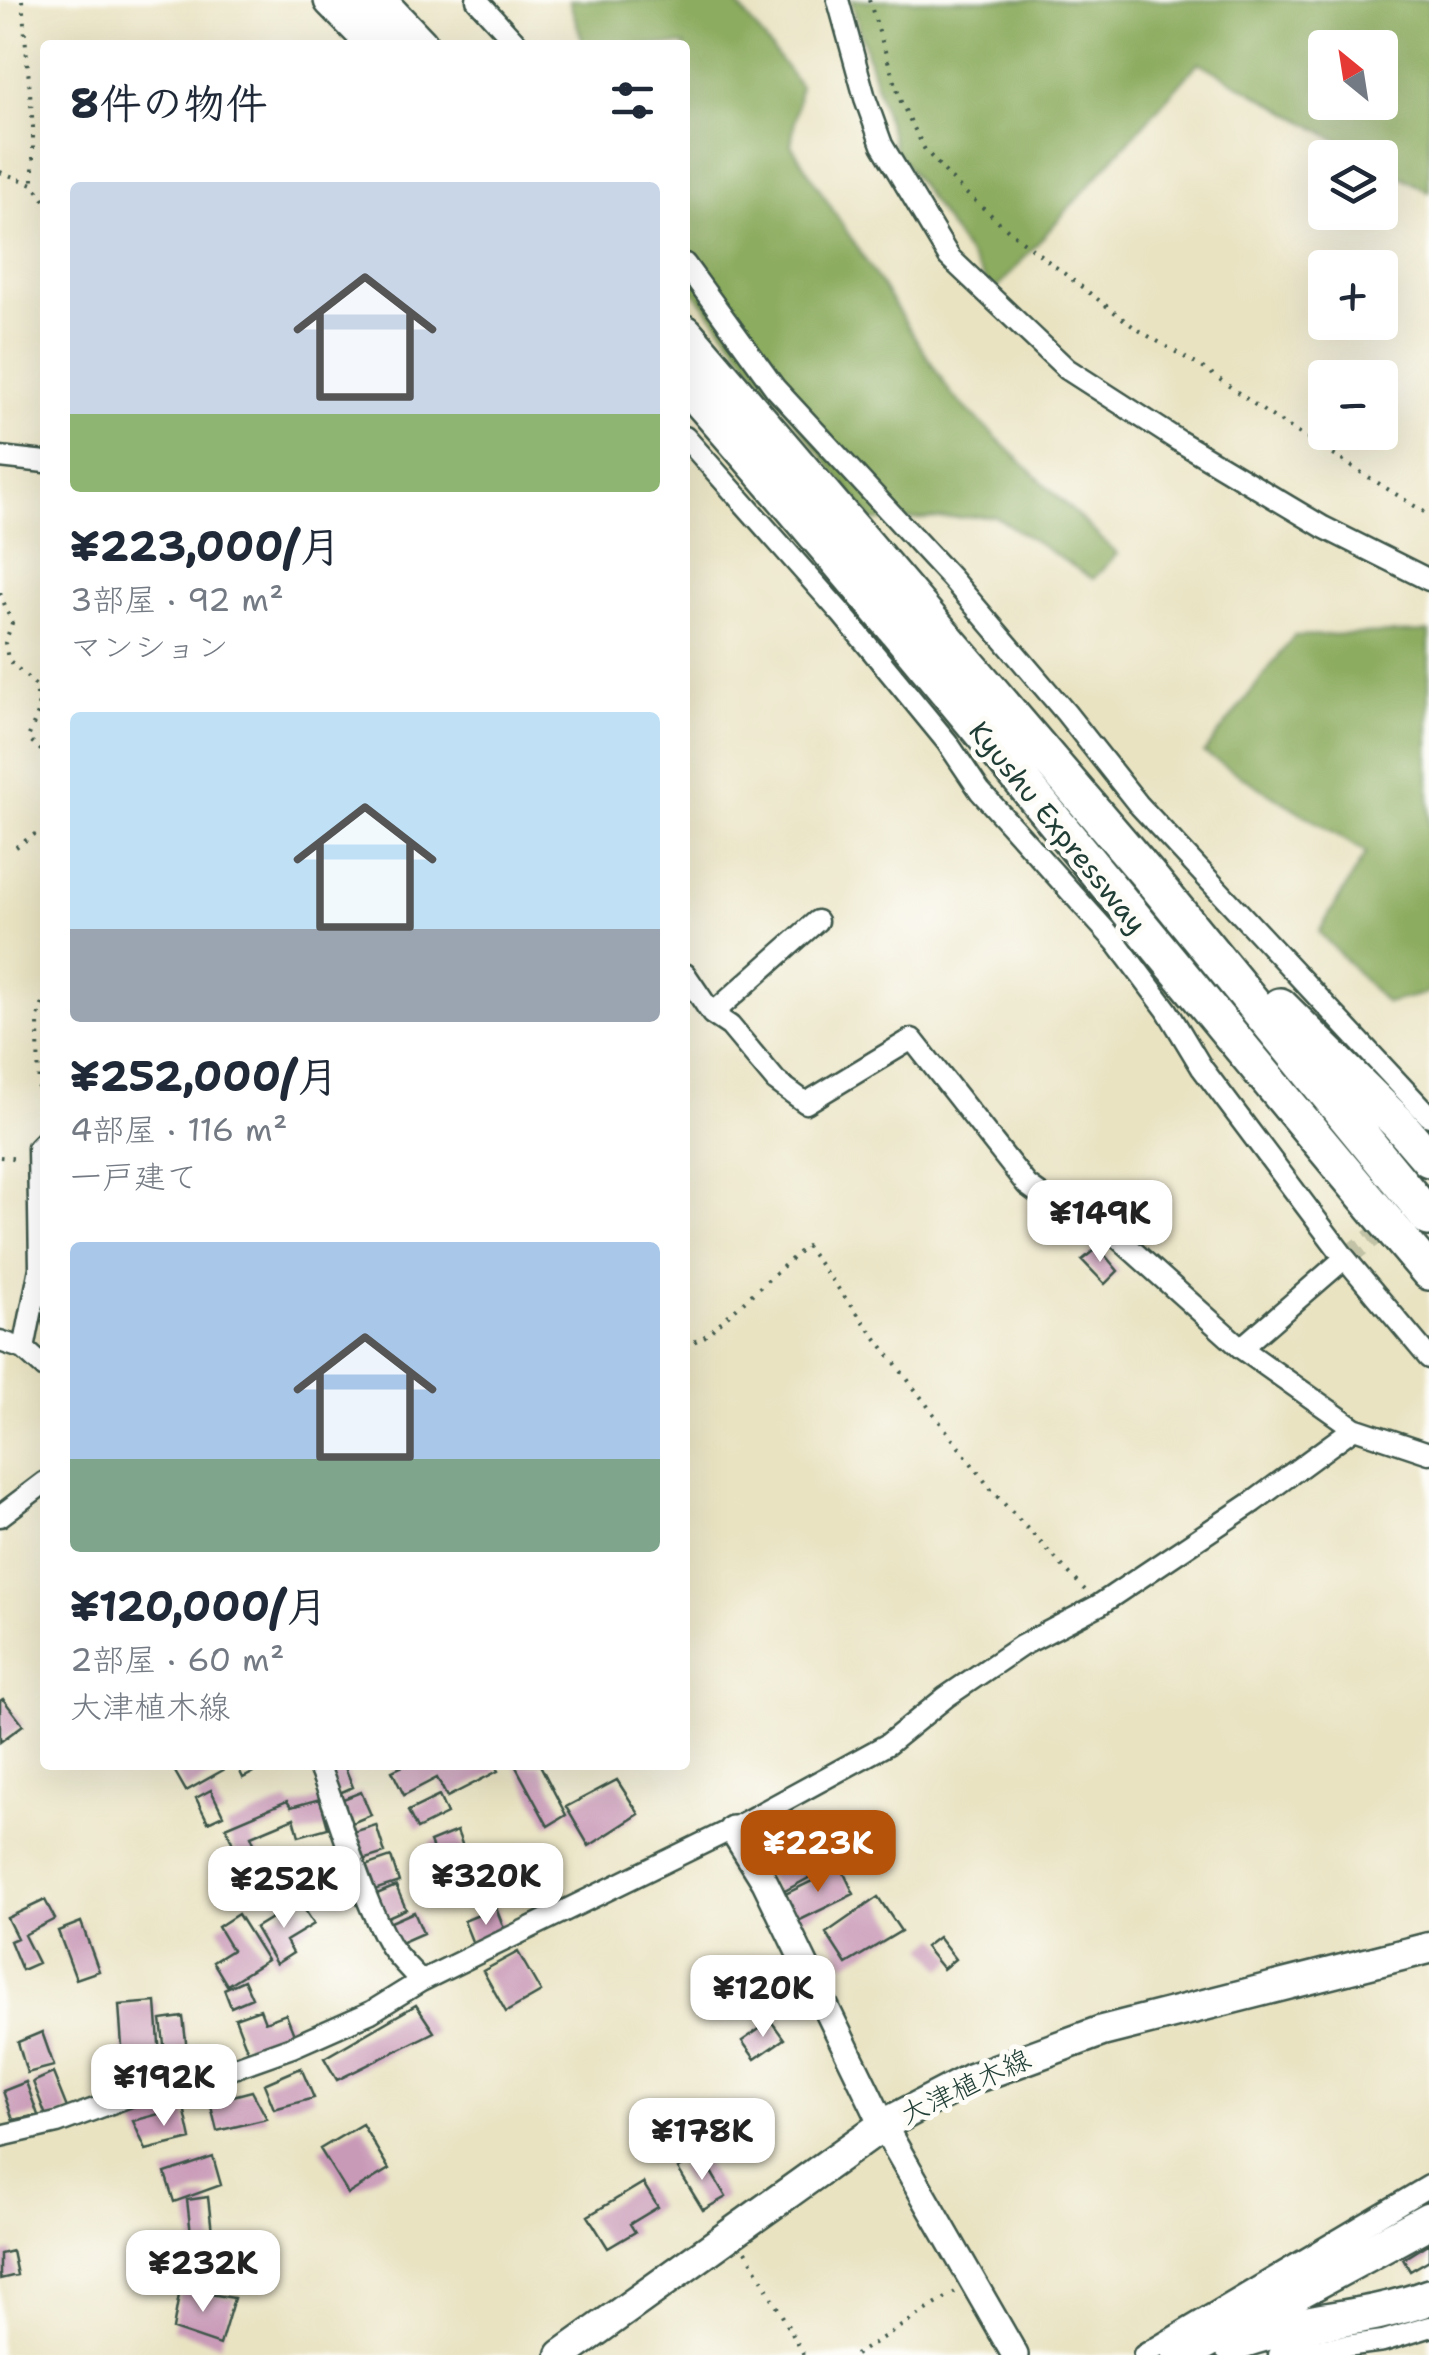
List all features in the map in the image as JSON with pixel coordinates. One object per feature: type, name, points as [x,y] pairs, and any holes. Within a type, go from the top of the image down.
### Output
[{"type":"highway","points":[[332,0],[371,40]]},
{"type":"highway","points":[[377,0],[415,40]]},
{"type":"highway","name":"Kyushu Expressway","points":[[690,339],[1148,875],[1429,1218]]},
{"type":"highway","name":"Kyushu Expressway","points":[[690,389],[806,520],[1262,1076],[1429,1272]]},
{"type":"highway","points":[[1148,875],[1384,1109],[1429,1159]]},
{"type":"highway","points":[[1262,1076],[1316,1159],[1429,1300]]},
{"type":"highway","points":[[1180,2355],[1429,2220]]},
{"type":"highway","points":[[1207,2355],[1246,2338],[1364,2317],[1429,2297]]},
{"type":"main road","name":"大津植木線","points":[[562,2355],[883,2125],[971,2079],[1102,2031],[1429,1948]]},
{"type":"street","points":[[477,0],[513,40]]},
{"type":"street","points":[[838,0],[864,98],[882,145],[949,257],[1066,370],[1322,526],[1429,580]]},
{"type":"street","points":[[690,271],[775,388],[951,578],[1066,712],[1138,804],[1429,1116]]},
{"type":"street","points":[[690,443],[853,627],[946,742],[980,791],[1116,942],[1167,1010],[1202,1068],[1344,1258],[1429,1358]]},
{"type":"street","points":[[0,457],[40,461]]},
{"type":"street","points":[[712,1014],[817,921]]},
{"type":"street","points":[[690,981],[712,1014],[730,1026],[776,1080],[806,1103],[912,1039],[1027,1184],[1052,1203],[1108,1228],[1241,1348],[1354,1428],[1429,1453]]},
{"type":"street","points":[[24,1349],[40,1268],[40,1146]]},
{"type":"street","points":[[1241,1348],[1344,1258]]},
{"type":"street","points":[[0,1341],[24,1349],[40,1363]]},
{"type":"street","points":[[0,2136],[56,2122],[157,2086],[222,2072],[292,2047],[371,2012],[421,1981],[732,1828],[888,1744],[946,1697],[1006,1656],[1099,1606],[1354,1428]]},
{"type":"street","points":[[0,1516],[40,1486]]},
{"type":"street","points":[[320,1770],[338,1810],[360,1886],[391,1948],[421,1981]]},
{"type":"street","points":[[732,1828],[765,1882],[883,2125],[1015,2355]]},
{"type":"street","points":[[1144,2355],[1429,2186]]},
{"type":"street","points":[[1279,2355],[1383,2341],[1429,2326]]},
{"type":"path","points":[[22,0],[32,127],[32,184]]},
{"type":"path","points":[[869,0],[901,102],[925,150],[960,188],[1135,328],[1208,371],[1265,412],[1429,516]]},
{"type":"path","points":[[0,172],[32,184],[40,194]]},
{"type":"path","points":[[0,594],[12,623],[6,643],[8,660],[36,686],[39,710],[28,738],[40,749]]},
{"type":"path","points":[[16,847],[40,830]]},
{"type":"path","points":[[40,1011],[40,1130]]},
{"type":"path","points":[[690,1344],[704,1337],[806,1246],[994,1492],[1099,1606]]},
{"type":"path","points":[[747,2254],[804,2355]]},
{"type":"path","points":[[855,2355],[973,2281]]},
{"type":"green space","points":[[569,0],[734,0],[800,86],[791,145],[952,395],[1117,554],[1093,579],[995,516],[873,521],[690,286],[690,40],[582,40]]},
{"type":"green space","points":[[851,0],[1429,0],[1429,192],[1398,174],[1398,140],[1338,140],[1199,62],[994,292],[895,149]]},
{"type":"green space","points":[[1429,632],[1429,993],[1386,1003],[1319,932],[1366,853],[1204,753],[1294,636]]},
{"type":"building","points":[[1098,1247],[1118,1271],[1105,1284],[1082,1260]]},
{"type":"building","points":[[3,1699],[23,1725],[0,1742],[0,1701]]},
{"type":"building","points":[[174,1770],[223,1770],[186,1791]]},
{"type":"building","points":[[239,1770],[258,1770],[243,1778]]},
{"type":"building","points":[[346,1770],[353,1787],[335,1795],[326,1773]]},
{"type":"building","points":[[518,1770],[543,1770],[566,1815],[548,1826]]},
{"type":"building","points":[[392,1771],[498,1771],[447,1797],[437,1778],[404,1795]]},
{"type":"building","points":[[617,1780],[639,1814],[589,1846],[566,1807]]},
{"type":"building","points":[[211,1790],[223,1815],[208,1822],[196,1798]]},
{"type":"building","points":[[361,1792],[371,1815],[347,1825],[338,1801]]},
{"type":"building","points":[[439,1796],[447,1814],[417,1829],[408,1811]]},
{"type":"building","points":[[320,1799],[328,1828],[299,1836],[294,1818],[251,1836],[267,1874],[248,1882],[226,1827],[287,1801],[291,1807]]},
{"type":"building","points":[[376,1825],[385,1853],[359,1861],[350,1833]]},
{"type":"building","points":[[457,1831],[467,1857],[440,1867],[430,1842]]},
{"type":"building","points":[[827,1832],[842,1860],[777,1895],[762,1866]]},
{"type":"building","points":[[391,1857],[399,1882],[368,1892],[359,1868]]},
{"type":"building","points":[[469,1867],[480,1885],[456,1902],[444,1882]]},
{"type":"building","points":[[841,1867],[854,1894],[794,1923],[781,1896]]},
{"type":"building","points":[[396,1886],[406,1909],[381,1920],[372,1896]]},
{"type":"building","points":[[878,1897],[901,1931],[846,1964],[826,1933]]},
{"type":"building","points":[[45,1900],[55,1919],[24,1935],[38,1963],[22,1970],[10,1941],[17,1938],[7,1918]]},
{"type":"building","points":[[299,1901],[314,1924],[286,1941],[293,1953],[276,1964],[255,1928]]},
{"type":"building","points":[[496,1908],[507,1936],[475,1949],[464,1921]]},
{"type":"building","points":[[414,1912],[423,1933],[391,1947],[382,1926]]},
{"type":"building","points":[[238,1914],[267,1960],[227,1985],[213,1962],[232,1950],[218,1927]]},
{"type":"building","points":[[81,1922],[99,1971],[76,1979],[58,1931]]},
{"type":"building","points":[[938,1937],[955,1959],[943,1969],[925,1947]]},
{"type":"building","points":[[518,1952],[541,1992],[506,2012],[483,1971]]},
{"type":"building","points":[[244,1980],[252,1998],[231,2007],[224,1989]]},
{"type":"building","points":[[156,2002],[160,2057],[123,2060],[119,2005]]},
{"type":"building","points":[[416,2005],[434,2032],[337,2080],[324,2058]]},
{"type":"building","points":[[260,2009],[265,2022],[286,2014],[296,2040],[250,2057],[235,2018]]},
{"type":"building","points":[[183,2017],[189,2067],[167,2069],[161,2020]]},
{"type":"building","points":[[771,2021],[784,2039],[755,2059],[742,2041]]},
{"type":"building","points":[[42,2032],[54,2066],[27,2073],[18,2042]]},
{"type":"building","points":[[301,2068],[314,2098],[274,2109],[264,2084]]},
{"type":"building","points":[[53,2073],[69,2113],[48,2121],[33,2082]]},
{"type":"building","points":[[26,2082],[38,2115],[13,2120],[3,2091]]},
{"type":"building","points":[[252,2091],[267,2119],[217,2131],[210,2102]]},
{"type":"building","points":[[184,2107],[191,2139],[146,2150],[133,2121]]},
{"type":"building","points":[[362,2124],[389,2169],[348,2194],[320,2149]]},
{"type":"building","points":[[701,2155],[726,2197],[703,2210],[678,2169]]},
{"type":"building","points":[[213,2157],[221,2185],[174,2202],[165,2173]]},
{"type":"building","points":[[643,2183],[658,2207],[630,2224],[635,2232],[608,2248],[588,2216]]},
{"type":"building","points":[[208,2197],[215,2258],[194,2260],[187,2200]]},
{"type":"building","points":[[1429,2243],[1429,2260],[1410,2271],[1403,2259]]},
{"type":"building","points":[[12,2251],[17,2275],[0,2279],[0,2254]]},
{"type":"building","points":[[180,2289],[234,2298],[220,2345],[173,2329]]},
{"type":"tunnel","points":[[1345,1258],[1395,1221]]}]
